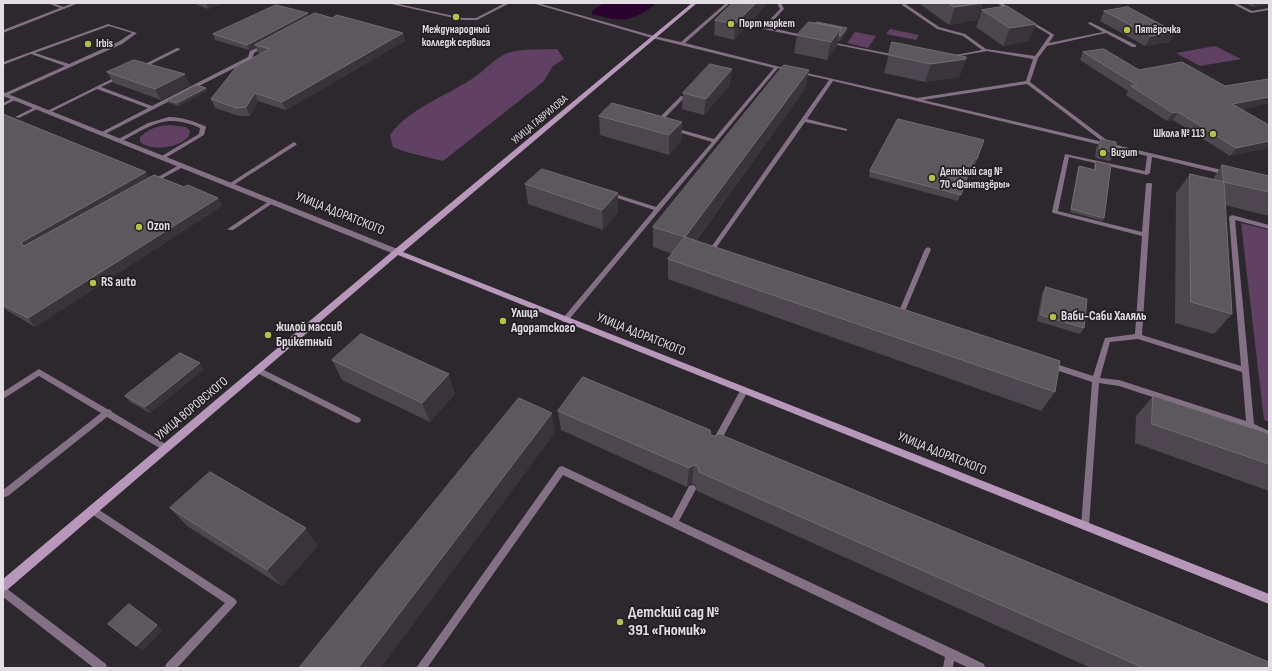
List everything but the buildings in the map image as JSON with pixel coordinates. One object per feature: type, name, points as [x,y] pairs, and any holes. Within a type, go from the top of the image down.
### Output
[{"type":"street","points":[[3,32],[77,3]]},
{"type":"street","name":"УЛИЦА ГАВРИЛОВА","points":[[397,252],[695,3]]},
{"type":"street","name":"УЛИЦА АДОРАТСКОГО","points":[[4,95],[565,320],[1269,599]]},
{"type":"street","name":"УЛИЦА ВОРОВСКОГО","points":[[3,586],[397,252]]},
{"type":"lane","points":[[49,3],[64,8]]},
{"type":"lane","points":[[388,3],[463,19],[477,19],[508,3]]},
{"type":"lane","points":[[534,3],[653,37],[1232,174]]},
{"type":"lane","points":[[682,44],[728,3]]},
{"type":"lane","points":[[780,3],[782,9],[764,28],[814,39]]},
{"type":"lane","points":[[999,3],[1020,16]]},
{"type":"lane","points":[[1233,3],[1251,12],[1269,9]]},
{"type":"lane","points":[[903,4],[938,28],[964,35],[985,50]]},
{"type":"lane","points":[[1026,20],[1052,35],[1036,58],[1028,82]]},
{"type":"lane","points":[[1090,23],[1134,46]]},
{"type":"lane","points":[[3,64],[109,25],[135,33],[120,43],[4,95]]},
{"type":"lane","points":[[1045,45],[1107,32]]},
{"type":"lane","points":[[101,134],[250,58],[252,52],[273,41]]},
{"type":"lane","points":[[822,41],[900,57]]},
{"type":"lane","points":[[132,71],[179,49]]},
{"type":"lane","points":[[944,58],[985,50],[1036,58]]},
{"type":"lane","points":[[31,53],[70,66]]},
{"type":"lane","points":[[565,320],[777,67]]},
{"type":"lane","points":[[47,112],[125,74]]},
{"type":"lane","points":[[717,256],[709,254],[832,80]]},
{"type":"lane","points":[[192,82],[199,84]]},
{"type":"lane","points":[[914,99],[1028,82],[1112,146]]},
{"type":"lane","points":[[97,87],[152,108]]},
{"type":"lane","points":[[683,97],[656,124],[715,141]]},
{"type":"lane","points":[[3,105],[15,99]]},
{"type":"lane","points":[[17,117],[37,108]]},
{"type":"lane","points":[[118,141],[160,120],[172,118],[182,118],[203,127],[200,135],[162,158]]},
{"type":"lane","points":[[803,120],[845,130]]},
{"type":"lane","points":[[230,185],[294,144]]},
{"type":"lane","points":[[1145,235],[1055,212],[1067,155],[1147,173],[1150,155]]},
{"type":"lane","points":[[144,187],[181,166]]},
{"type":"lane","points":[[1138,336],[1149,184]]},
{"type":"lane","points":[[602,191],[658,210]]},
{"type":"lane","points":[[231,229],[271,202]]},
{"type":"lane","points":[[1250,426],[1232,217],[1269,227]]},
{"type":"lane","points":[[900,316],[928,249]]},
{"type":"lane","points":[[892,314],[907,318]]},
{"type":"lane","points":[[1085,526],[1096,380],[1107,340],[1138,336],[1245,370]]},
{"type":"lane","points":[[1043,363],[1096,380],[1119,383],[1250,426],[1269,435]]},
{"type":"lane","points":[[258,370],[357,420]]},
{"type":"lane","points":[[3,396],[39,372],[166,448]]},
{"type":"lane","points":[[712,451],[744,391]]},
{"type":"lane","points":[[5,493],[108,412]]},
{"type":"lane","points":[[421,668],[562,470],[980,668]]},
{"type":"lane","points":[[674,523],[692,489]]},
{"type":"lane","points":[[93,510],[232,602],[170,668]]},
{"type":"lane","points":[[3,591],[102,668]]},
{"type":"lane","points":[[948,668],[951,654]]},
{"type":"shaded area","points":[[604,3],[650,3],[655,5],[638,15],[625,19],[592,14],[592,11]]},
{"type":"shaded area","points":[[890,29],[919,35],[916,40],[886,34]]},
{"type":"shaded area","points":[[855,32],[876,36],[868,48],[847,43]]},
{"type":"shaded area","points":[[1215,46],[1241,59],[1200,66],[1176,53]]},
{"type":"shaded area","points":[[557,49],[564,59],[553,66],[543,82],[443,161],[406,152],[393,147],[390,135],[398,125],[430,102],[476,76],[499,58],[513,51],[519,50]]},
{"type":"shaded area","points":[[168,125],[186,127],[190,131],[189,136],[185,140],[172,146],[158,148],[145,145],[140,142],[140,137],[146,132],[156,127]]},
{"type":"shaded area","points":[[1241,223],[1269,230],[1269,422],[1264,420]]},
{"type":"place","name":"Международный колледж сервиса","points":[[456,17]]},
{"type":"place","name":"Порт маркет","points":[[731,24]]},
{"type":"place","name":"Пятёрочка","points":[[1127,30]]},
{"type":"place","name":"Irbis","points":[[88,44]]},
{"type":"place","name":"Школа № 113","points":[[1213,134]]},
{"type":"place","name":"Визит","points":[[1103,153]]},
{"type":"place","name":"Детский сад № 70 «Фантазёры»","points":[[932,178]]},
{"type":"place","name":"Ozon","points":[[139,227]]},
{"type":"place","name":"RS auto","points":[[93,283]]},
{"type":"place","name":"Ваби-Саби Халяль","points":[[1053,317]]},
{"type":"place","name":"Улица Адоратского","points":[[503,321]]},
{"type":"place","name":"жилой массив Брикетный","points":[[268,335]]},
{"type":"place","name":"Детский сад № 391 «Гномик»","points":[[620,622]]}]
